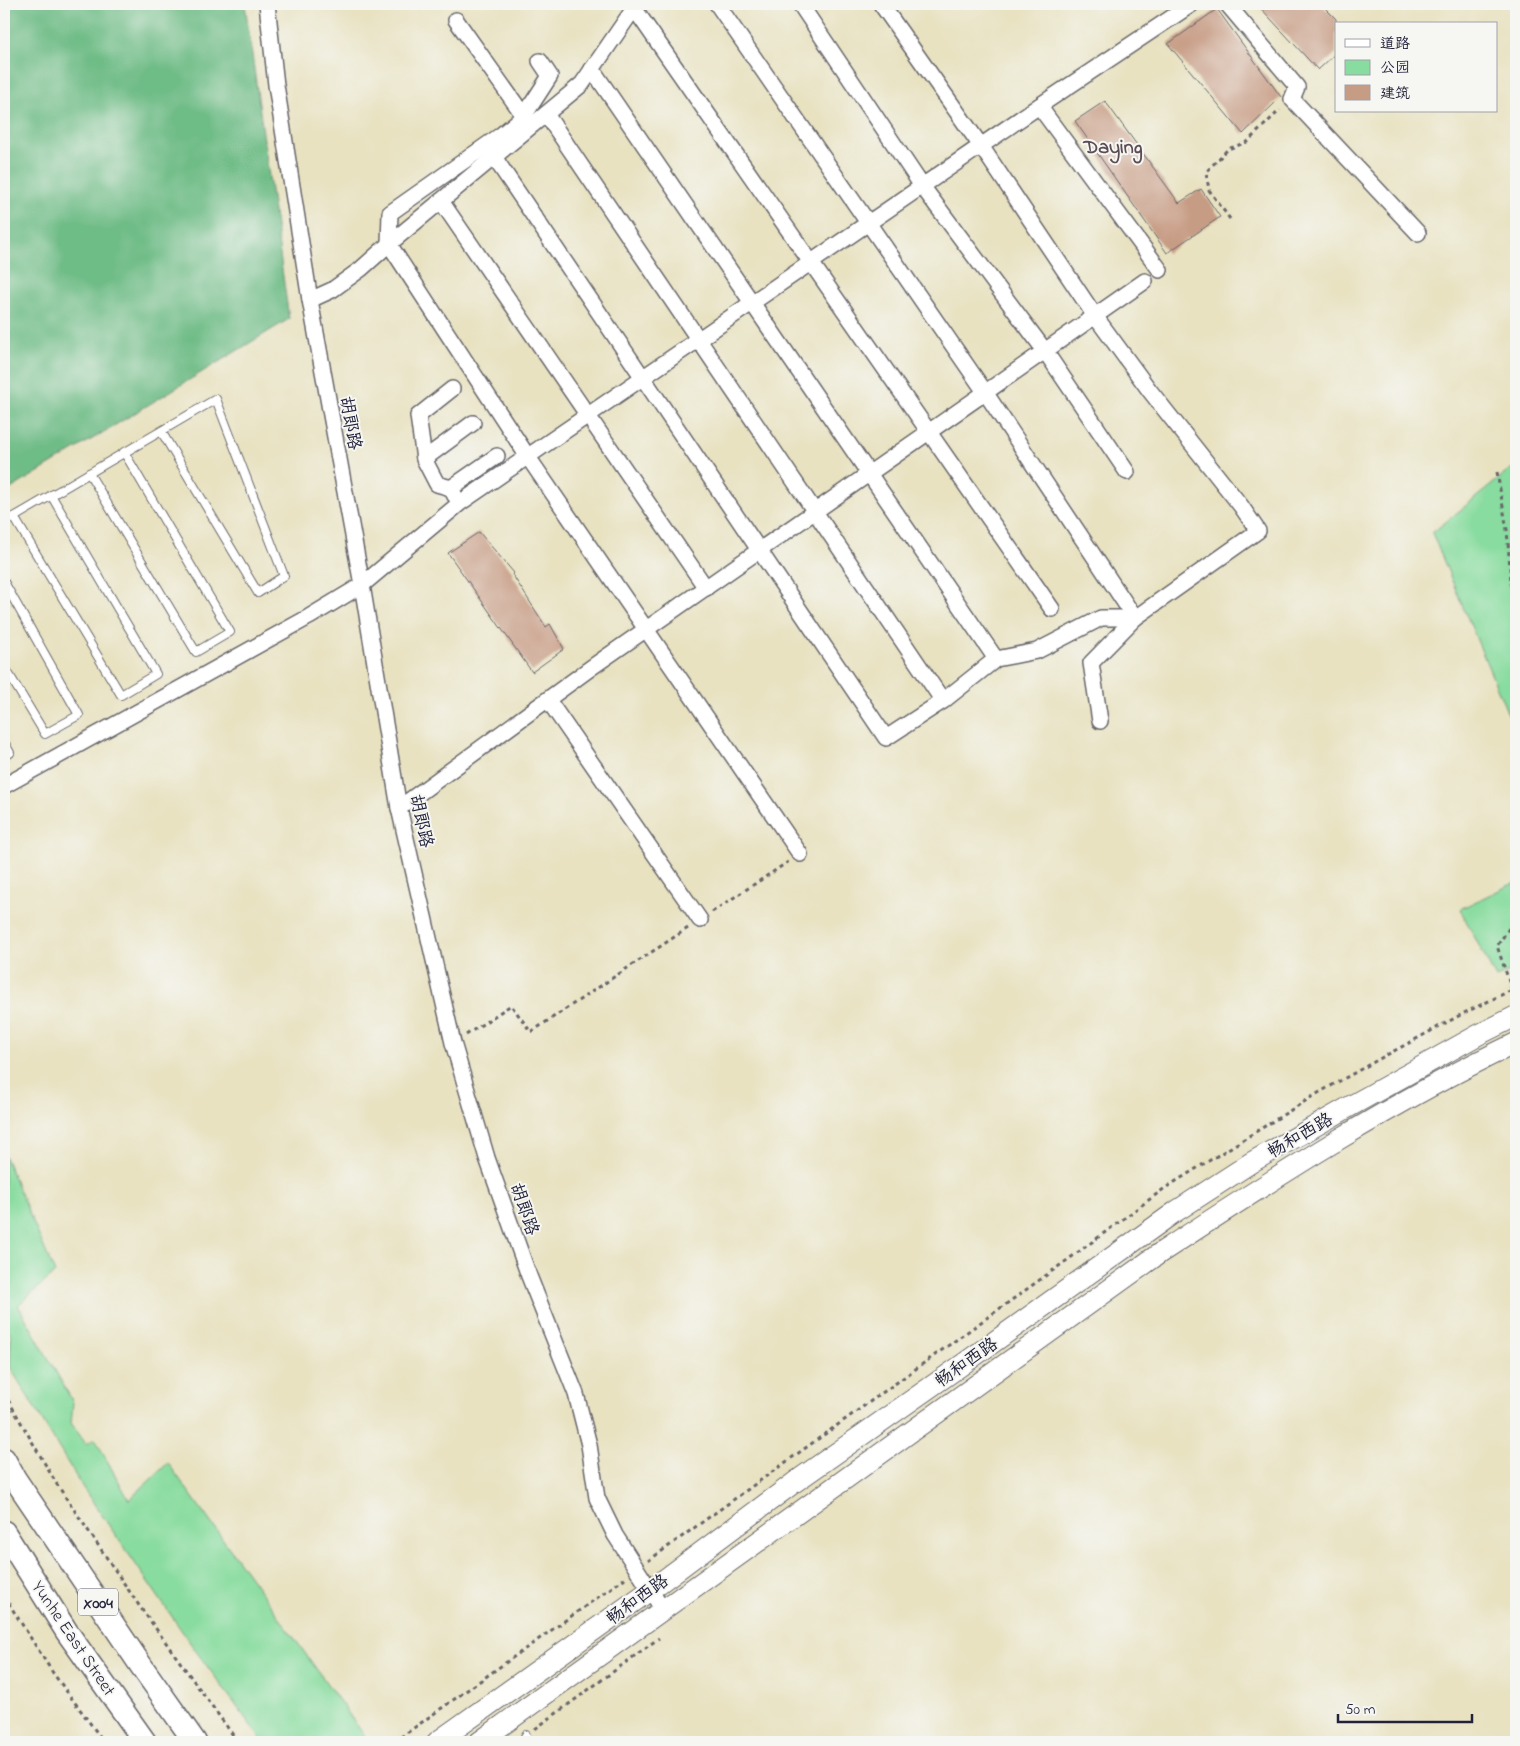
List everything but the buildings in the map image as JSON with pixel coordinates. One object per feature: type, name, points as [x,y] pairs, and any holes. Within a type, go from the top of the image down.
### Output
[{"type":"main road","name":"畅和西路","points":[[437,1742],[650,1591],[795,1482],[1175,1212],[1252,1162],[1478,1035],[1516,1016]]},
{"type":"main road","name":"畅和西路","points":[[479,1742],[1160,1253],[1352,1130],[1516,1042]]},
{"type":"main road","name":"X004","points":[[4,1459],[15,1479],[136,1659],[196,1742]]},
{"type":"main road","name":"Yunhe East Street","points":[[4,1532],[67,1632],[146,1742]]},
{"type":"street","name":"胡郎路","points":[[267,4],[276,85],[310,300],[362,585],[399,808],[453,1043],[488,1158],[526,1267],[576,1394],[589,1445],[597,1498],[615,1535],[663,1610]]},
{"type":"street","points":[[718,4],[986,392],[1135,618]]},
{"type":"street","points":[[800,4],[922,186],[1045,351],[1127,472]]},
{"type":"street","points":[[881,4],[981,146],[1094,316],[1258,531],[1135,618],[1091,663],[1100,721]]},
{"type":"street","points":[[4,786],[309,617],[362,585],[460,503],[1039,106],[1192,4]]},
{"type":"street","points":[[1227,4],[1297,87],[1292,99],[1418,233]]},
{"type":"street","points":[[310,300],[332,290],[361,269],[582,84],[635,6],[1052,609]]},
{"type":"street","points":[[456,20],[524,116]]},
{"type":"street","points":[[540,61],[550,76],[524,116],[501,135],[390,213],[389,244],[528,456],[800,854]]},
{"type":"street","points":[[592,69],[996,659]]},
{"type":"street","points":[[1039,106],[1160,270]]},
{"type":"street","points":[[546,114],[944,701]]},
{"type":"street","points":[[494,158],[886,738],[944,701],[996,659],[1037,651],[1101,618],[1135,618]]},
{"type":"street","points":[[441,201],[706,588]]},
{"type":"street","points":[[399,808],[759,550],[1145,281]]},
{"type":"street","points":[[452,389],[418,416],[424,459],[437,484],[451,488],[460,503]]},
{"type":"street","points":[[424,459],[473,422]]},
{"type":"street","points":[[451,488],[497,456]]},
{"type":"street","points":[[548,700],[700,920]]},
{"type":"lane","points":[[4,523],[124,452],[216,399],[284,576],[258,593],[161,431]]},
{"type":"lane","points":[[89,473],[196,652],[230,632],[124,452]]},
{"type":"lane","points":[[14,517],[121,695],[156,674],[51,495]]},
{"type":"lane","points":[[4,582],[79,714],[45,734],[4,666]]},
{"type":"lane","points":[[4,742],[10,753],[4,756]]},
{"type":"path","points":[[1230,219],[1209,190],[1206,172],[1228,149],[1247,142],[1292,99]]},
{"type":"path","points":[[1497,472],[1507,530],[1512,594],[1516,611]]},
{"type":"path","points":[[453,1043],[511,1005],[531,1032],[800,854]]},
{"type":"path","points":[[1512,990],[1498,946],[1516,918]]},
{"type":"path","points":[[4,1393],[61,1491],[138,1604],[238,1742]]},
{"type":"path","points":[[4,1596],[53,1674],[104,1742]]},
{"type":"path","points":[[524,1739],[662,1636]]},
{"type":"green space","points":[[4,4],[245,4],[289,319],[4,493]]},
{"type":"green space","points":[[1516,465],[1516,733],[1432,533]]},
{"type":"green space","points":[[1516,882],[1516,969],[1496,978],[1460,909]]},
{"type":"green space","points":[[4,1155],[55,1273],[18,1305],[73,1402],[71,1423],[86,1444],[95,1439],[129,1500],[168,1463],[369,1742],[263,1742],[193,1647],[83,1488],[10,1367],[11,1335],[4,1322]]},
{"type":"district","name":"Daying","points":[[1113,146]]}]
